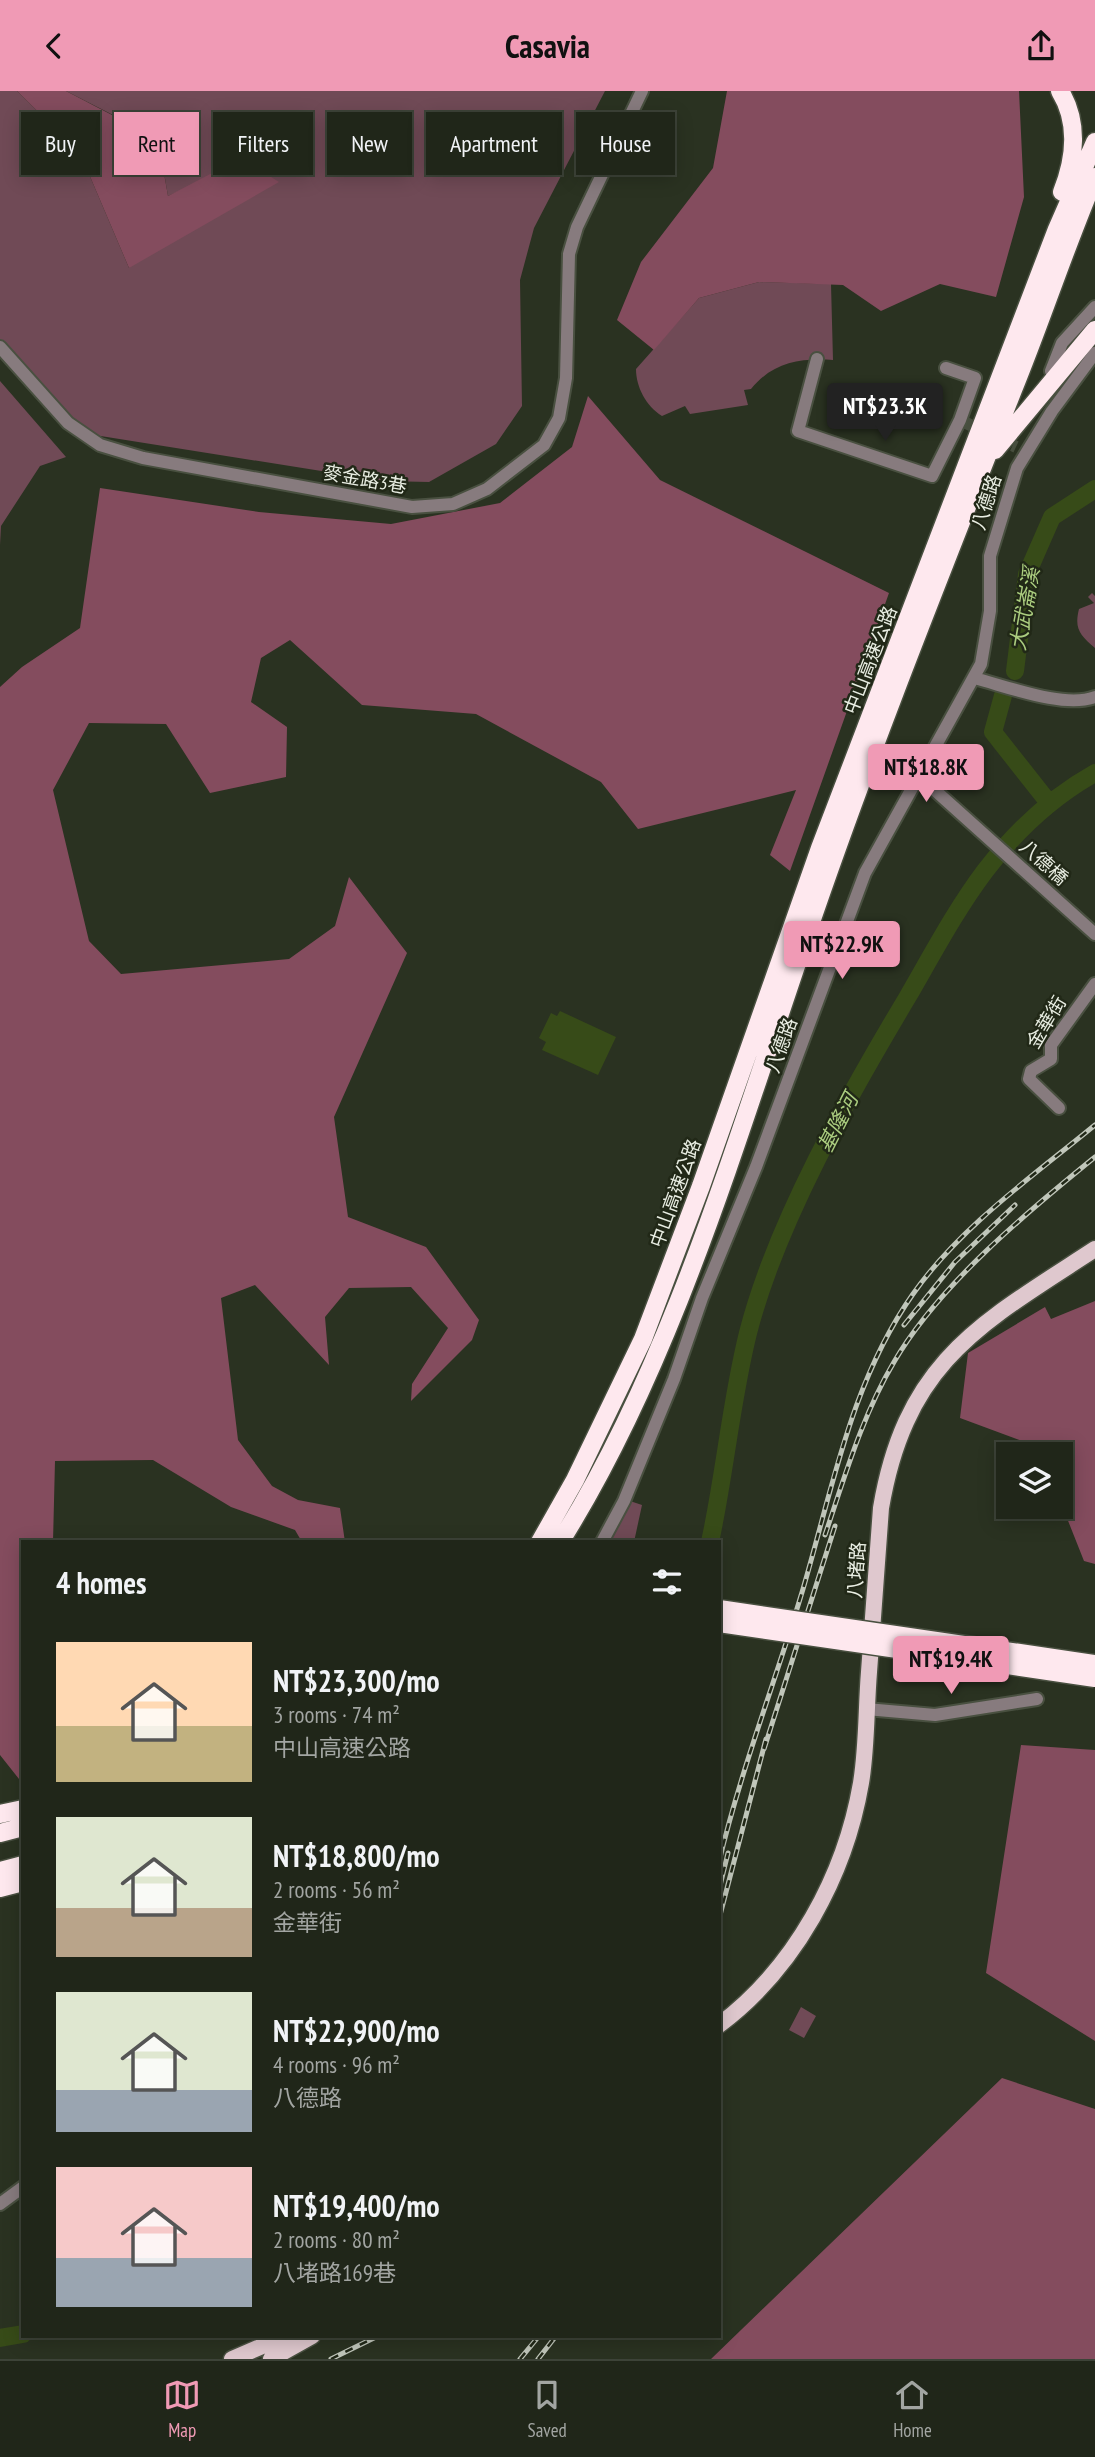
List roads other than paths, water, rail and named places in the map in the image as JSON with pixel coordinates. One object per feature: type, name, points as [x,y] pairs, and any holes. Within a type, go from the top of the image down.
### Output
[{"type":"highway","points":[[1005,368],[1022,298],[1068,175],[1074,141],[1071,114],[1060,91]]},
{"type":"highway","name":"中山高速公路","points":[[541,1540],[575,1480],[643,1339],[701,1186],[820,848],[1093,143]]},
{"type":"highway","name":"中山高速公路","points":[[560,1540],[596,1485],[662,1339],[723,1178],[831,863],[1055,271],[1095,177]]},
{"type":"highway","points":[[984,464],[1095,330]]},
{"type":"highway","points":[[721,1609],[1095,1664]]},
{"type":"highway","points":[[721,1618],[1095,1672]]},
{"type":"highway","points":[[721,1623],[1095,1678]]},
{"type":"highway","points":[[721,1630],[1095,1684]]},
{"type":"highway","points":[[947,1643],[1095,1655]]},
{"type":"highway","points":[[0,1814],[21,1809]]},
{"type":"highway","points":[[0,1833],[21,1828]]},
{"type":"highway","points":[[0,1888],[17,1870]]},
{"type":"main road","name":"八堵路","points":[[721,2010],[751,1983],[792,1928],[823,1876],[835,1841],[850,1781],[871,1507],[876,1474],[895,1415],[938,1351],[1001,1298],[1095,1236]]},
{"type":"main road","name":"八堵路","points":[[721,2023],[759,1990],[779,1965],[833,1880],[846,1844],[861,1782],[881,1508],[887,1477],[905,1419],[946,1358],[967,1337],[1095,1249]]},
{"type":"main road","points":[[232,2359],[281,2338]]},
{"type":"main road","points":[[271,2359],[309,2338]]},
{"type":"street","name":"麥金路3巷","points":[[0,347],[68,423],[100,445],[143,458],[412,507],[453,504],[487,489],[517,469],[544,445],[559,418],[566,378],[569,254],[578,227],[642,91]]},
{"type":"street","points":[[1051,371],[1062,343],[1095,307]]},
{"type":"street","name":"八德路","points":[[604,1540],[624,1501],[674,1379],[702,1298],[771,1129],[864,873],[974,678],[987,641],[993,543],[1021,450],[1095,353]]},
{"type":"street","points":[[817,359],[798,431],[932,476],[962,421],[975,379],[946,368]]},
{"type":"street","points":[[1052,396],[1052,411]]},
{"type":"street","points":[[974,678],[1055,699],[1069,701],[1095,697]]},
{"type":"street","name":"八德橋","points":[[919,776],[1095,934]]},
{"type":"street","name":"金華街","points":[[1059,1108],[1029,1080],[1031,1071],[1051,1059],[1051,1045],[1085,994],[1095,984]]},
{"type":"street","points":[[866,1709],[935,1715],[1037,1699]]},
{"type":"street","points":[[0,2204],[21,2188]]},
{"type":"waterway","name":"大武崙溪","points":[[1015,671],[1027,574],[1052,517],[1095,489]]},
{"type":"waterway","name":"大武崙溪","points":[[1004,692],[993,732],[1049,803]]},
{"type":"waterway","name":"基隆河","points":[[710,1540],[748,1333],[776,1248],[816,1161],[944,933],[974,886],[1035,816],[1095,773]]},
{"type":"waterway","name":"基隆河","points":[[0,2338],[21,2334]]},
{"type":"tunnel","points":[[964,422],[1016,447]]},
{"type":"railway","points":[[721,1855],[803,1589],[846,1436],[874,1363],[913,1294],[953,1247],[998,1203],[1095,1125]]},
{"type":"railway","points":[[825,1535],[855,1447],[873,1404],[912,1334],[959,1278],[1013,1226],[1095,1157]]},
{"type":"railway","points":[[904,1325],[955,1262],[1015,1205]]},
{"type":"railway","points":[[764,1749],[835,1526]]},
{"type":"railway","points":[[721,1911],[766,1739]]},
{"type":"railway","points":[[721,1882],[728,1853]]},
{"type":"railway","points":[[331,2359],[374,2338]]},
{"type":"railway","points":[[520,2359],[537,2338]]},
{"type":"railway","points":[[538,2359],[554,2338]]}]
